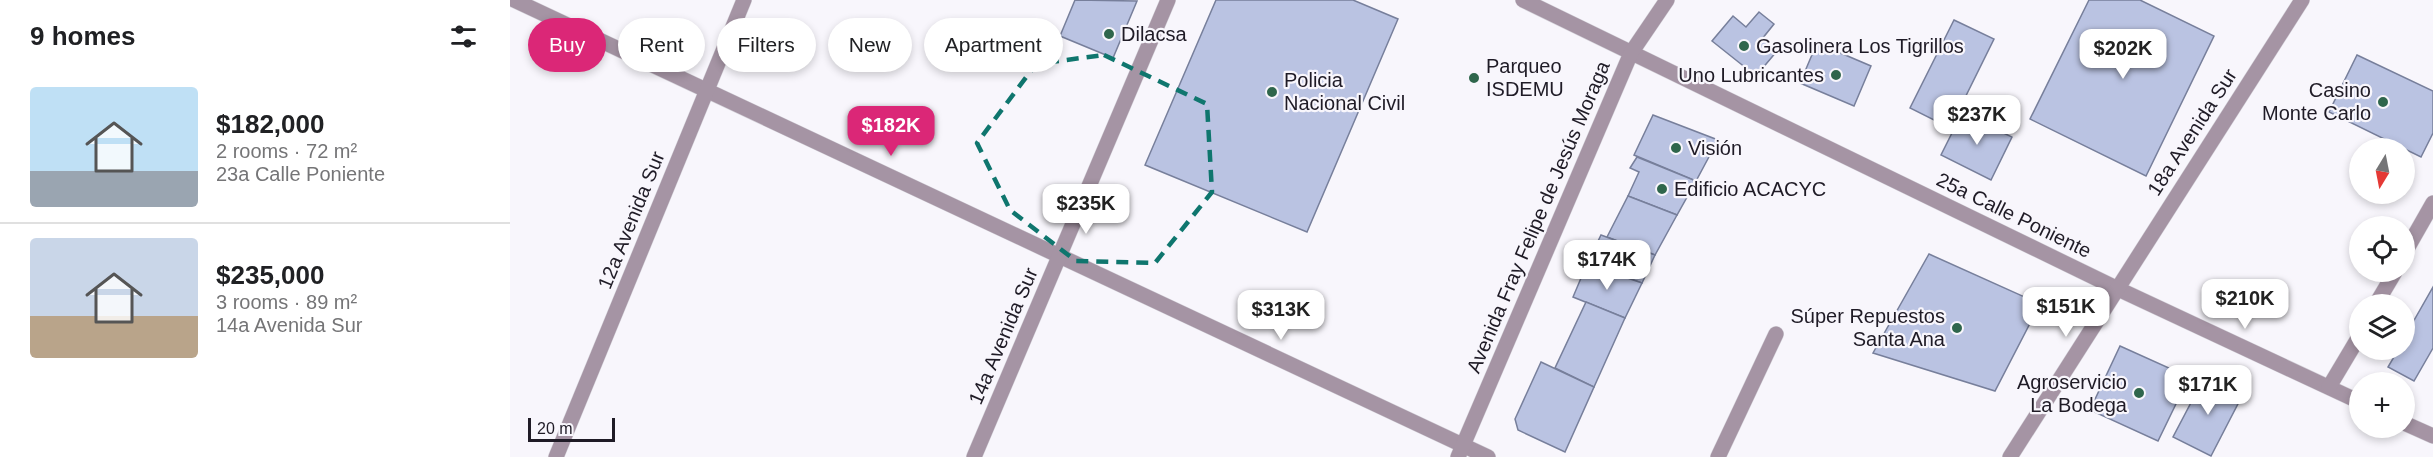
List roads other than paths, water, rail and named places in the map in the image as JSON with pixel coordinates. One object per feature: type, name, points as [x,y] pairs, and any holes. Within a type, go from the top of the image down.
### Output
[{"type":"street","points":[[513,0],[1060,255],[1461,451],[1488,457]]},
{"type":"street","name":"12a Avenida Sur","points":[[556,457],[744,0]]},
{"type":"street","name":"14a Avenida Sur","points":[[974,457],[1168,0]]},
{"type":"street","name":"25a Calle Poniente","points":[[1522,0],[2116,288],[2349,397]]},
{"type":"street","name":"Avenida Fray Felipe de Jesús Moraga","points":[[1461,451],[1631,53],[1667,0]]},
{"type":"street","name":"18a Avenida Sur","points":[[2010,457],[2302,0]]},
{"type":"street","points":[[2415,235],[2433,203]]},
{"type":"street","points":[[1719,457],[1776,334]]},
{"type":"street","points":[[2329,387],[2349,353]]},
{"type":"street","points":[[2415,428],[2433,436]]},
{"type":"place","name":"Dilacsa","points":[[1109,34]]},
{"type":"place","name":"Gasolinera Los Tigrillos","points":[[1744,46]]},
{"type":"place","name":"Uno Lubricantes","points":[[1836,75]]},
{"type":"place","name":"Parqueo ISDEMU","points":[[1474,78]]},
{"type":"place","name":"Policia Nacional Civil","points":[[1272,92]]},
{"type":"place","name":"Casino Monte Carlo","points":[[2383,102]]},
{"type":"place","name":"Visión","points":[[1676,148]]},
{"type":"place","name":"Edificio ACACYC","points":[[1662,189]]},
{"type":"place","name":"Súper Repuestos Santa Ana","points":[[1957,328]]},
{"type":"place","name":"Agroservicio La Bodega","points":[[2139,393]]}]
